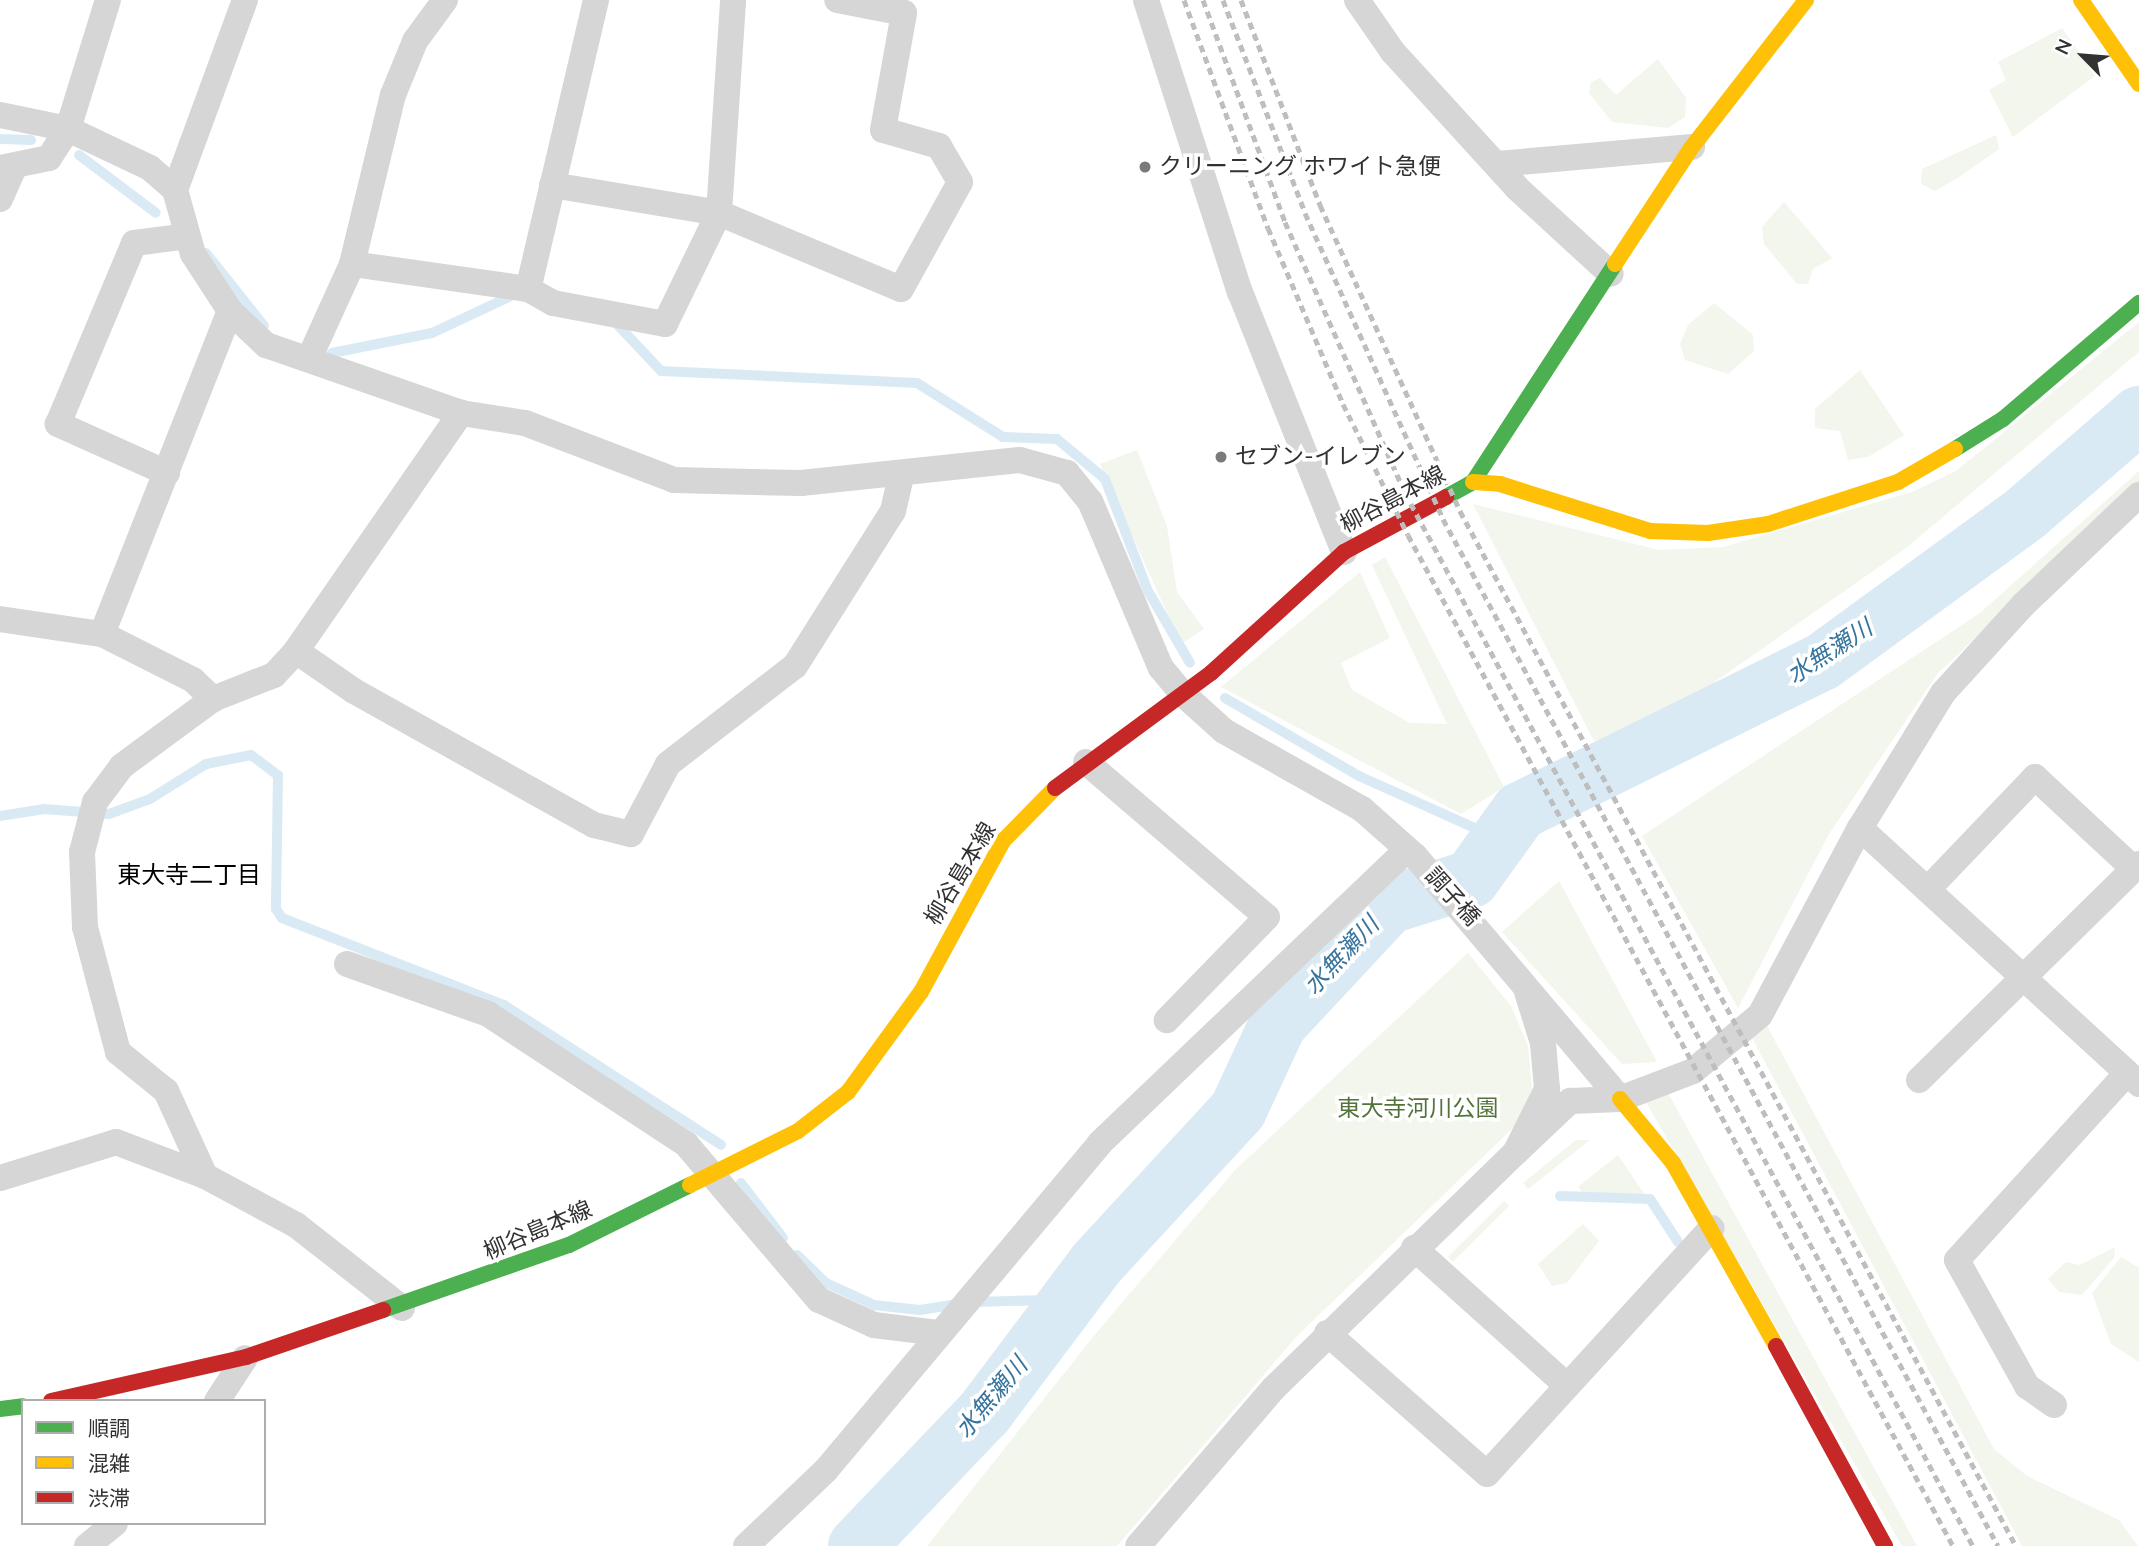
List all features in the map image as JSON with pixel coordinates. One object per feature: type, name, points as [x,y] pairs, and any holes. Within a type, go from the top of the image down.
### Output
[{"type":"main road","name":"柳谷島本線","points":[[60,1399],[245,1358],[402,1308],[569,1245],[798,1131],[848,1092],[883,1052],[920,992],[1003,841],[1086,762],[1183,694],[1344,552],[1473,482],[1692,147],[1806,0]]},
{"type":"main road","points":[[2081,0],[2139,84]]},
{"type":"main road","points":[[1473,482],[1500,484],[1650,531],[1708,533],[1768,524],[1898,482],[1935,462],[2003,419],[2139,303]]},
{"type":"main road","points":[[1620,1099],[1673,1163],[1712,1228],[1885,1546]]},
{"type":"main road","points":[[0,1409],[21,1406]]},
{"type":"street","points":[[0,200],[7,167],[49,159],[68,129],[108,0]]},
{"type":"street","points":[[0,115],[68,129],[150,168],[175,190],[245,0]]},
{"type":"street","points":[[309,359],[352,264],[393,95],[415,41],[444,0]]},
{"type":"street","points":[[528,289],[596,0]]},
{"type":"street","points":[[352,264],[528,289],[553,303],[665,324],[719,214],[733,0]]},
{"type":"street","points":[[552,185],[719,214],[901,289],[960,182],[939,146],[883,130],[904,13],[837,0]]},
{"type":"street","points":[[1146,0],[1240,292],[1344,552]]},
{"type":"street","points":[[1357,0],[1393,52],[1497,164],[1611,274]]},
{"type":"street","points":[[1497,164],[1692,147]]},
{"type":"street","name":"調子橋","points":[[175,190],[188,236],[230,311],[266,345],[461,413],[525,422],[674,480],[801,483],[1020,460],[1066,473],[1090,501],[1161,668],[1183,694],[1224,731],[1362,809],[1411,853],[1489,937],[1524,984],[1620,1099]]},
{"type":"street","points":[[167,473],[58,424],[134,243],[188,236]]},
{"type":"street","points":[[102,634],[230,311]]},
{"type":"street","points":[[205,1176],[166,1091],[118,1052],[85,927],[82,852],[95,802],[122,766],[213,699],[274,676],[296,651],[461,413]]},
{"type":"street","points":[[296,651],[354,691],[594,825],[631,834],[668,764],[795,666],[893,511],[902,473]]},
{"type":"street","points":[[1138,1546],[1327,1333],[1570,1101],[1620,1099],[1693,1071],[1760,1015],[1860,828],[1959,674],[2139,495]]},
{"type":"street","points":[[0,619],[102,634],[192,680],[213,699]]},
{"type":"street","points":[[1086,762],[1267,916],[1167,1020]]},
{"type":"street","points":[[1919,1080],[2025,979],[2137,866],[2035,777],[1928,889]]},
{"type":"street","points":[[1860,828],[2133,1079],[1956,1259],[2027,1386],[2054,1405]]},
{"type":"street","points":[[746,1546],[826,1470],[938,1333],[1101,1143],[1411,853]]},
{"type":"street","points":[[347,964],[488,1014],[686,1144],[715,1174],[793,1277],[819,1300],[874,1325],[938,1333]]},
{"type":"street","points":[[1515,1153],[1547,1089],[1543,1042],[1524,984]]},
{"type":"street","points":[[0,1178],[116,1142],[205,1176],[296,1226],[402,1308]]},
{"type":"street","points":[[1327,1333],[1487,1475],[1712,1228]]},
{"type":"street","points":[[1414,1248],[1567,1385]]},
{"type":"street","points":[[218,1399],[245,1358]]},
{"type":"street","points":[[87,1546],[113,1525]]},
{"type":"green space","points":[[2062,28],[2095,76],[2013,137],[1989,90],[2006,80],[1998,62]]},
{"type":"green space","points":[[1658,59],[1686,98],[1685,117],[1668,128],[1612,122],[1589,93],[1591,82],[1600,78],[1616,95]]},
{"type":"green space","points":[[1996,135],[1999,149],[1959,177],[1935,191],[1921,184],[1922,169]]},
{"type":"green space","points":[[1784,202],[1832,258],[1813,269],[1808,284],[1797,284],[1764,244],[1762,227]]},
{"type":"green space","points":[[1714,303],[1753,335],[1754,351],[1728,374],[1685,360],[1680,344],[1688,325]]},
{"type":"green space","points":[[2139,322],[2139,352],[1906,548],[1656,723],[1594,741],[1473,504],[1659,550],[1723,547],[1912,492],[1956,471]]},
{"type":"green space","points":[[1860,370],[1904,435],[1868,457],[1848,460],[1840,431],[1815,428],[1815,409]]},
{"type":"green space","points":[[1137,450],[1167,526],[1177,592],[1204,629],[1181,644],[1100,464]]},
{"type":"green space","points":[[2139,471],[2139,485],[1938,673],[1829,834],[1738,1008],[1642,836],[1980,613]]},
{"type":"green space","points":[[1385,557],[1504,787],[1461,814],[1221,687],[1360,572],[1390,638],[1341,663],[1352,690],[1410,723],[1447,724],[1372,565]]},
{"type":"green space","points":[[1559,881],[1657,1062],[1622,1064],[1502,932]]},
{"type":"green space","name":"東大寺河川公園","points":[[1468,953],[1511,1006],[1528,1046],[1532,1089],[1518,1123],[1297,1336],[1117,1546],[927,1546],[1097,1332],[1236,1169]]},
{"type":"green space","points":[[1765,1022],[1994,1449],[2027,1476],[2119,1520],[2138,1546],[2022,1546],[1750,1034]]},
{"type":"green space","points":[[1667,1091],[1917,1546],[1902,1546],[1646,1102]]},
{"type":"green space","points":[[1576,1140],[1590,1140],[1528,1189],[1523,1183]]},
{"type":"green space","points":[[1618,1155],[1645,1195],[1584,1195],[1578,1187]]},
{"type":"green space","points":[[1504,1201],[1509,1206],[1453,1262],[1448,1257]]},
{"type":"green space","points":[[1583,1224],[1599,1241],[1567,1283],[1552,1286],[1538,1264]]},
{"type":"green space","points":[[2115,1247],[2114,1258],[2082,1295],[2059,1292],[2048,1279],[2066,1262],[2080,1265]]},
{"type":"green space","points":[[2121,1257],[2139,1268],[2139,1362],[2111,1344],[2092,1293]]},
{"type":"waterway","points":[[0,139],[31,140]]},
{"type":"waterway","points":[[79,155],[156,213]]},
{"type":"waterway","points":[[206,253],[264,326]]},
{"type":"waterway","points":[[332,353],[432,333],[509,297]]},
{"type":"waterway","points":[[616,323],[661,371],[917,383],[1003,437],[1057,439],[1105,479],[1148,591],[1190,663]]},
{"type":"waterway","name":"水無瀬川","points":[[857,1546],[985,1412],[1096,1264],[1238,1110],[1278,1024],[1389,905],[1471,879],[1520,811],[1822,662],[2026,513],[2139,415]]},
{"type":"waterway","points":[[1225,698],[1359,776],[1499,839]]},
{"type":"waterway","points":[[0,816],[44,809],[109,814],[150,799],[206,764],[251,755],[278,775],[276,909],[282,918],[504,1005],[721,1145]]},
{"type":"waterway","points":[[741,1183],[783,1238]]},
{"type":"waterway","points":[[1560,1196],[1650,1199],[1678,1242]]},
{"type":"waterway","points":[[797,1255],[826,1283],[874,1305],[920,1310],[958,1304]]},
{"type":"waterway","points":[[973,1302],[1050,1300],[1096,1264]]},
{"type":"railway","points":[[1184,0],[1268,228],[1343,404],[1408,535],[1953,1546]]},
{"type":"railway","points":[[1203,0],[1285,222],[1405,493],[1973,1546]]},
{"type":"railway","points":[[1223,0],[1305,213],[1443,519],[1998,1546]]},
{"type":"railway","points":[[1241,0],[1320,205],[1460,511],[2016,1546]]},
{"type":"traffic: fast","points":[[1446,497],[1473,482],[1615,264]]},
{"type":"traffic: fast","points":[[1955,449],[2003,419],[2139,303]]},
{"type":"traffic: fast","points":[[383,1310],[569,1245],[690,1185]]},
{"type":"traffic: fast","points":[[0,1409],[21,1406]]},
{"type":"traffic: slow","points":[[1615,264],[1692,147],[1806,0]]},
{"type":"traffic: slow","points":[[2081,0],[2139,84]]},
{"type":"traffic: slow","points":[[1473,482],[1500,484],[1650,531],[1708,533],[1768,524],[1898,482],[1955,449]]},
{"type":"traffic: slow","points":[[690,1185],[798,1131],[848,1092],[921,992],[1003,841],[1055,788]]},
{"type":"traffic: slow","points":[[1620,1099],[1673,1163],[1776,1346]]},
{"type":"traffic: jam","points":[[1055,788],[1211,673],[1344,552],[1446,497]]},
{"type":"traffic: jam","points":[[60,1399],[246,1357],[383,1310]]},
{"type":"traffic: jam","points":[[1776,1346],[1885,1546]]},
{"type":"place","name":"クリーニング ホワイト急便","points":[[1145,167]]},
{"type":"place","name":"セブン-イレブン","points":[[1221,457]]},
{"type":"district","name":"東大寺二丁目","points":[[189,876]]}]
